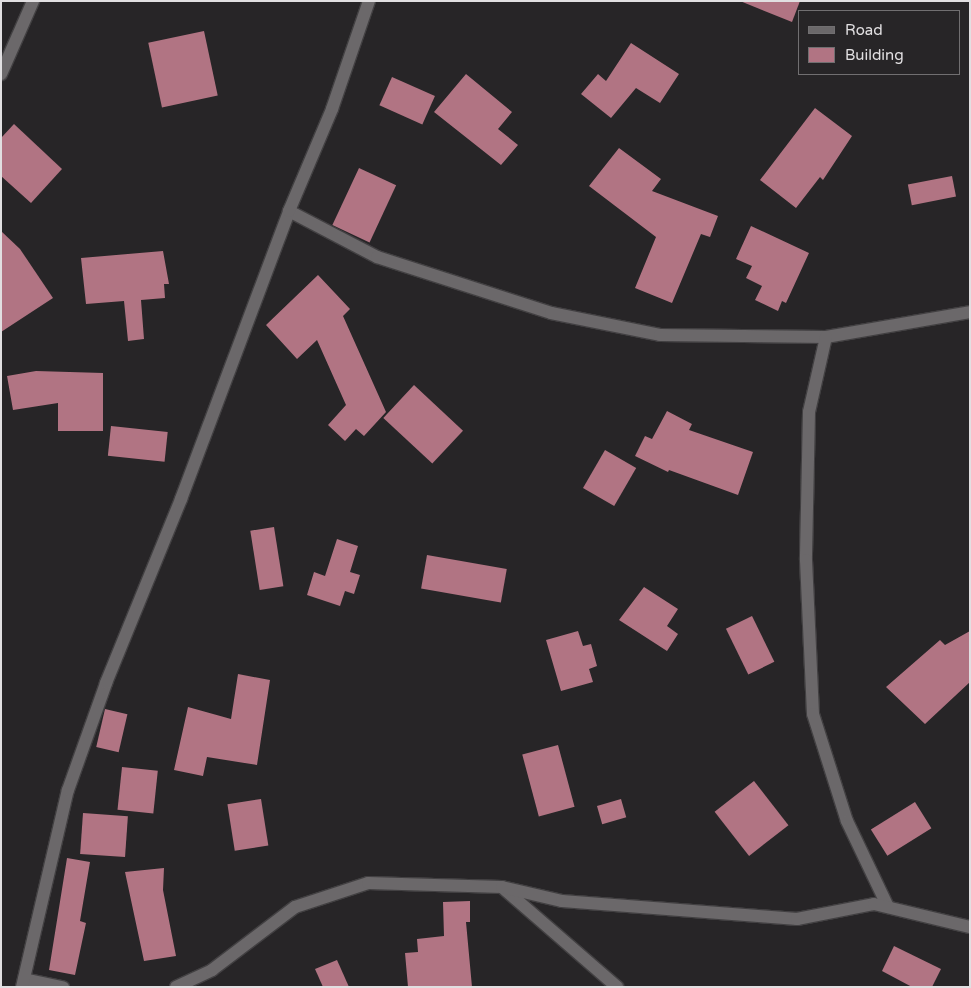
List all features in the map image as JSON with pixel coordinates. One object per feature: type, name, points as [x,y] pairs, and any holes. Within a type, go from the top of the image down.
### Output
[{"type":"street","points":[[1,74],[32,1]]},
{"type":"street","points":[[63,987],[23,983],[68,790],[106,683],[181,499],[289,211],[332,109],[369,1]]},
{"type":"street","points":[[289,211],[377,256],[551,313],[660,335],[826,337],[970,312]]},
{"type":"street","points":[[826,337],[809,412],[806,560],[813,714],[847,821],[888,907]]},
{"type":"street","points":[[176,987],[212,970],[295,907],[368,883],[502,888],[562,901],[714,915],[797,919],[874,904],[970,928]]},
{"type":"street","points":[[502,888],[617,987]]},
{"type":"building","points":[[740,1],[800,1],[792,22]]},
{"type":"building","points":[[204,31],[218,96],[162,107],[148,43]]},
{"type":"building","points":[[631,43],[679,74],[660,103],[636,88],[611,118],[581,94],[598,74],[606,81]]},
{"type":"building","points":[[466,74],[512,112],[498,129],[518,145],[501,165],[434,112]]},
{"type":"building","points":[[392,77],[435,96],[422,124],[379,105]]},
{"type":"building","points":[[815,108],[852,136],[823,180],[820,177],[796,208],[760,180]]},
{"type":"building","points":[[14,124],[62,169],[31,203],[1,176],[1,138]]},
{"type":"building","points":[[619,148],[661,179],[652,191],[718,216],[710,237],[701,234],[672,303],[635,288],[656,237],[589,186]]},
{"type":"building","points":[[359,168],[396,185],[370,242],[332,225]]},
{"type":"building","points":[[952,176],[956,197],[912,205],[908,185]]},
{"type":"building","points":[[751,226],[809,253],[786,303],[782,301],[778,311],[755,300],[762,286],[746,278],[752,266],[736,259]]},
{"type":"building","points":[[1,231],[20,249],[53,298],[1,332]]},
{"type":"building","points":[[163,251],[169,284],[164,284],[165,298],[141,300],[144,339],[128,341],[124,301],[86,304],[81,258]]},
{"type":"building","points":[[318,275],[350,309],[343,316],[386,412],[364,436],[356,429],[345,441],[328,425],[346,405],[317,340],[297,359],[266,325]]},
{"type":"building","points":[[36,371],[103,373],[103,431],[58,431],[58,403],[13,410],[7,376]]},
{"type":"building","points":[[414,385],[463,431],[432,464],[383,418]]},
{"type":"building","points":[[667,411],[692,424],[689,430],[753,452],[738,495],[669,470],[668,472],[635,456],[645,436],[652,439]]},
{"type":"building","points":[[111,426],[168,432],[165,462],[108,456]]},
{"type":"building","points":[[605,450],[636,468],[614,506],[583,488]]},
{"type":"building","points":[[274,527],[283,586],[260,590],[250,531]]},
{"type":"building","points":[[337,539],[358,546],[350,572],[360,575],[354,594],[345,591],[340,606],[307,595],[314,572],[325,576]]},
{"type":"building","points":[[427,555],[507,569],[501,603],[421,588]]},
{"type":"building","points":[[644,587],[678,609],[667,626],[678,634],[667,651],[619,620]]},
{"type":"building","points":[[752,616],[774,662],[748,675],[726,629]]},
{"type":"building","points":[[578,631],[583,646],[591,644],[597,666],[589,669],[593,682],[561,691],[546,640]]},
{"type":"building","points":[[970,631],[970,682],[925,724],[886,687],[940,640],[945,645]]},
{"type":"building","points":[[238,674],[270,680],[257,765],[207,757],[203,776],[174,770],[188,707],[231,719]]},
{"type":"building","points":[[105,709],[127,714],[119,752],[96,747]]},
{"type":"building","points":[[558,745],[575,807],[539,816],[522,755]]},
{"type":"building","points":[[122,767],[158,771],[153,814],[118,810]]},
{"type":"building","points":[[754,781],[788,825],[749,856],[715,812]]},
{"type":"building","points":[[261,799],[268,845],[235,851],[227,804]]},
{"type":"building","points":[[621,799],[626,817],[602,824],[597,806]]},
{"type":"building","points":[[915,802],[931,828],[887,856],[871,830]]},
{"type":"building","points":[[83,813],[128,816],[125,857],[80,854]]},
{"type":"building","points":[[67,858],[90,862],[80,921],[86,923],[75,975],[49,970]]},
{"type":"building","points":[[164,868],[163,890],[176,956],[144,961],[125,872]]},
{"type":"building","points":[[470,901],[470,922],[466,922],[472,987],[408,987],[405,953],[418,952],[417,939],[444,936],[443,902]]},
{"type":"building","points":[[894,946],[941,969],[932,987],[912,987],[882,971]]},
{"type":"building","points":[[337,960],[349,987],[323,987],[315,969]]}]
